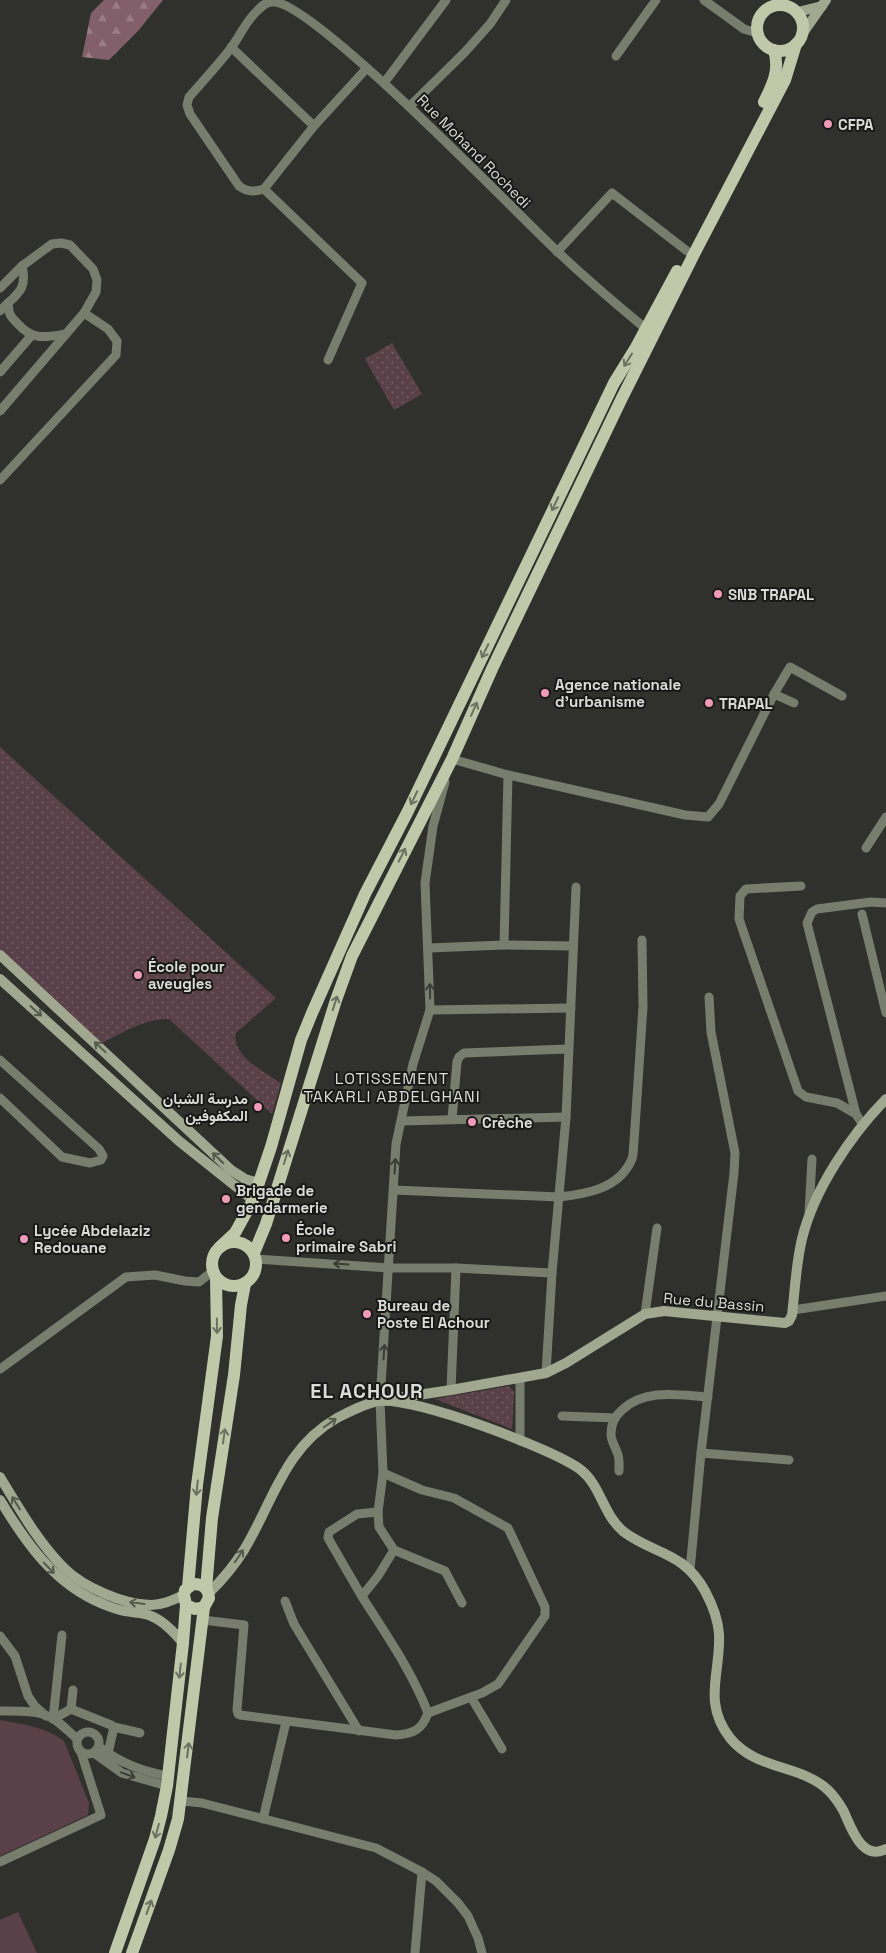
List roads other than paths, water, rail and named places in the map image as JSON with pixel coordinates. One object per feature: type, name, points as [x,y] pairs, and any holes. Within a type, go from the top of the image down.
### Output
[{"type":"main road","points":[[796,44],[790,49],[774,50],[763,44],[757,33],[758,20],[767,4],[782,4],[795,8],[824,3]]},
{"type":"main road","points":[[132,1953],[169,1850],[182,1801],[204,1613],[208,1603],[212,1518],[234,1375],[245,1284],[255,1270],[255,1256],[336,1000],[352,956],[452,759],[492,669],[617,409],[694,254],[785,80],[796,44],[824,3]]},
{"type":"main road","points":[[795,8],[804,26],[803,33]]},
{"type":"main road","points":[[115,1953],[155,1839],[167,1781],[183,1643],[197,1485],[217,1336],[215,1274],[212,1262],[214,1253],[235,1233],[253,1200],[301,1040],[361,902],[412,802],[614,383],[646,329],[772,85],[777,67],[774,50]]},
{"type":"main road","points":[[0,955],[231,1170],[245,1179],[259,1183]]},
{"type":"main road","points":[[0,978],[179,1141],[253,1200]]},
{"type":"main road","points":[[792,1310],[802,1240],[808,1218],[838,1161],[863,1124],[886,1098]]},
{"type":"main road","points":[[220,1246],[237,1242],[243,1244],[255,1256]]},
{"type":"main road","points":[[215,1274],[228,1286],[245,1284]]},
{"type":"main road","name":"Rue du Bassin","points":[[208,1591],[226,1576],[244,1549],[276,1485],[296,1452],[312,1436],[335,1419],[360,1407],[380,1401],[546,1373],[566,1363],[646,1314],[664,1311],[784,1323],[790,1320],[792,1310]]},
{"type":"main road","points":[[380,1401],[417,1406],[441,1412],[520,1441],[582,1470],[593,1482],[610,1516],[617,1525],[635,1538],[668,1553],[690,1570],[706,1592],[717,1619],[719,1649],[714,1698],[721,1722],[730,1738],[755,1759],[820,1783],[837,1801],[862,1845],[868,1850],[876,1852],[886,1849]]},
{"type":"main road","points":[[0,1477],[28,1523],[64,1568],[75,1577],[121,1600],[136,1604],[152,1605],[166,1602],[186,1595],[198,1584],[208,1591]]},
{"type":"main road","points":[[0,1500],[33,1550],[65,1584],[105,1605],[125,1611],[150,1615],[170,1628],[183,1643]]},
{"type":"main road","points":[[186,1595],[195,1609],[204,1613]]},
{"type":"street","points":[[384,83],[446,0]]},
{"type":"street","points":[[410,106],[465,52],[496,17],[506,0]]},
{"type":"street","points":[[616,56],[656,0]]},
{"type":"street","points":[[704,0],[744,29],[757,33]]},
{"type":"street","points":[[273,1],[264,4],[255,13],[231,47],[189,97],[187,105],[190,114],[239,186],[246,191],[255,192],[264,189],[314,126],[367,68]]},
{"type":"street","name":"Rue Mohand Rochedi","points":[[273,1],[316,23],[410,106],[557,252],[646,329]]},
{"type":"street","points":[[231,47],[314,126]]},
{"type":"street","points":[[264,189],[362,283],[328,360]]},
{"type":"street","points":[[557,252],[612,193],[687,251]]},
{"type":"street","points":[[0,288],[22,266],[52,244],[61,243],[70,245],[93,269],[97,280],[96,292],[84,313],[0,411]]},
{"type":"street","points":[[0,311],[22,288],[24,282],[22,266]]},
{"type":"street","points":[[8,303],[9,315],[31,336],[66,334]]},
{"type":"street","points":[[0,480],[116,355],[117,341],[108,329],[84,313]]},
{"type":"street","points":[[0,372],[31,336]]},
{"type":"street","points":[[462,1603],[445,1571],[394,1550],[380,1527],[378,1512],[383,1472],[380,1401],[396,1144],[413,1064],[430,1010],[425,883],[433,826],[452,759],[508,775],[685,815],[708,817],[719,804],[774,694],[790,668],[842,696]]},
{"type":"street","points":[[774,694],[794,703]]},
{"type":"street","points":[[504,945],[508,775]]},
{"type":"street","points":[[866,848],[886,817]]},
{"type":"street","points":[[800,886],[746,889],[740,896],[739,919],[798,1091],[806,1097],[837,1103],[856,1114]]},
{"type":"street","points":[[546,1373],[552,1273],[566,1117],[576,887]]},
{"type":"street","points":[[863,1124],[856,1114],[807,923],[808,917],[817,909],[871,902],[886,903]]},
{"type":"street","points":[[862,914],[886,1013]]},
{"type":"street","points":[[394,1190],[559,1197],[583,1194],[607,1186],[623,1173],[632,1160],[643,1008],[642,940]]},
{"type":"street","points":[[429,948],[504,945],[572,946]]},
{"type":"street","points":[[690,1570],[701,1452],[735,1153],[711,1032],[708,997]]},
{"type":"street","points":[[430,1010],[571,1008]]},
{"type":"street","points":[[452,1119],[457,1062],[464,1052],[568,1049]]},
{"type":"street","points":[[0,1060],[100,1149],[101,1160],[90,1163],[62,1157],[0,1098]]},
{"type":"street","points":[[402,1121],[566,1117]]},
{"type":"street","points":[[808,1218],[812,1159]]},
{"type":"street","points":[[646,1314],[657,1228]]},
{"type":"street","points":[[255,1256],[389,1268],[456,1268],[552,1273]]},
{"type":"street","points":[[451,1390],[456,1268]]},
{"type":"street","points":[[0,1369],[126,1276],[154,1275],[199,1282],[215,1274]]},
{"type":"street","points":[[792,1310],[886,1296]]},
{"type":"street","points":[[520,1378],[520,1441]]},
{"type":"street","points":[[619,1471],[619,1458],[611,1434],[615,1418],[632,1402],[644,1396],[659,1394],[708,1397]]},
{"type":"street","points":[[562,1416],[615,1418]]},
{"type":"street","points":[[701,1452],[789,1460]]},
{"type":"street","points":[[204,1613],[244,1626],[238,1714],[359,1731],[396,1735],[410,1734],[421,1728],[428,1713],[471,1697],[498,1684],[545,1616],[545,1607],[508,1528],[454,1498],[422,1490],[383,1472]]},
{"type":"street","points":[[378,1512],[357,1514],[329,1532],[328,1538],[362,1596],[388,1635],[428,1713]]},
{"type":"street","points":[[362,1596],[378,1576],[394,1550]]},
{"type":"street","points":[[285,1601],[294,1624],[359,1731]]},
{"type":"street","points":[[50,1717],[62,1635]]},
{"type":"street","points":[[0,1636],[15,1656],[21,1678],[34,1705],[77,1739]]},
{"type":"street","points":[[71,1709],[73,1690]]},
{"type":"street","points":[[471,1697],[502,1749]]},
{"type":"street","points":[[1,1709],[50,1717],[71,1709],[114,1727],[140,1733]]},
{"type":"street","points":[[263,1819],[286,1722]]},
{"type":"street","points":[[108,1753],[114,1727]]},
{"type":"street","points":[[0,1862],[101,1815],[80,1752],[76,1746],[77,1739],[82,1733],[89,1731],[96,1734],[100,1740],[97,1750]]},
{"type":"street","points":[[97,1750],[112,1767],[122,1773],[167,1781]]},
{"type":"street","points":[[80,1752],[87,1755],[97,1750],[108,1753],[125,1764],[167,1781]]},
{"type":"street","points":[[182,1801],[202,1803],[376,1848],[436,1881],[468,1916],[482,1953]]},
{"type":"street","points":[[416,1953],[422,1872]]},
{"type":"place","name":"CFPA","points":[[828,124]]},
{"type":"place","name":"SNB TRAPAL","points":[[718,594]]},
{"type":"place","name":"Agence nationale d'urbanisme","points":[[545,693]]},
{"type":"place","name":"TRAPAL","points":[[709,703]]},
{"type":"place","name":"École pour aveugles","points":[[138,975]]},
{"type":"place","name":"مدرسة الشبان المكفوفين","points":[[258,1107]]},
{"type":"place","name":"Crèche","points":[[472,1122]]},
{"type":"place","name":"Brigade de gendarmerie","points":[[226,1199]]},
{"type":"place","name":"École primaire Sabri","points":[[286,1238]]},
{"type":"place","name":"Lycée Abdelaziz Redouane","points":[[24,1239]]},
{"type":"place","name":"Bureau de Poste El Achour","points":[[367,1314]]},
{"type":"district","name":"LOTISSEMENT TAKARLI ABDELGHANI","points":[[392,1087]]},
{"type":"district","name":"EL ACHOUR","points":[[367,1391]]}]
